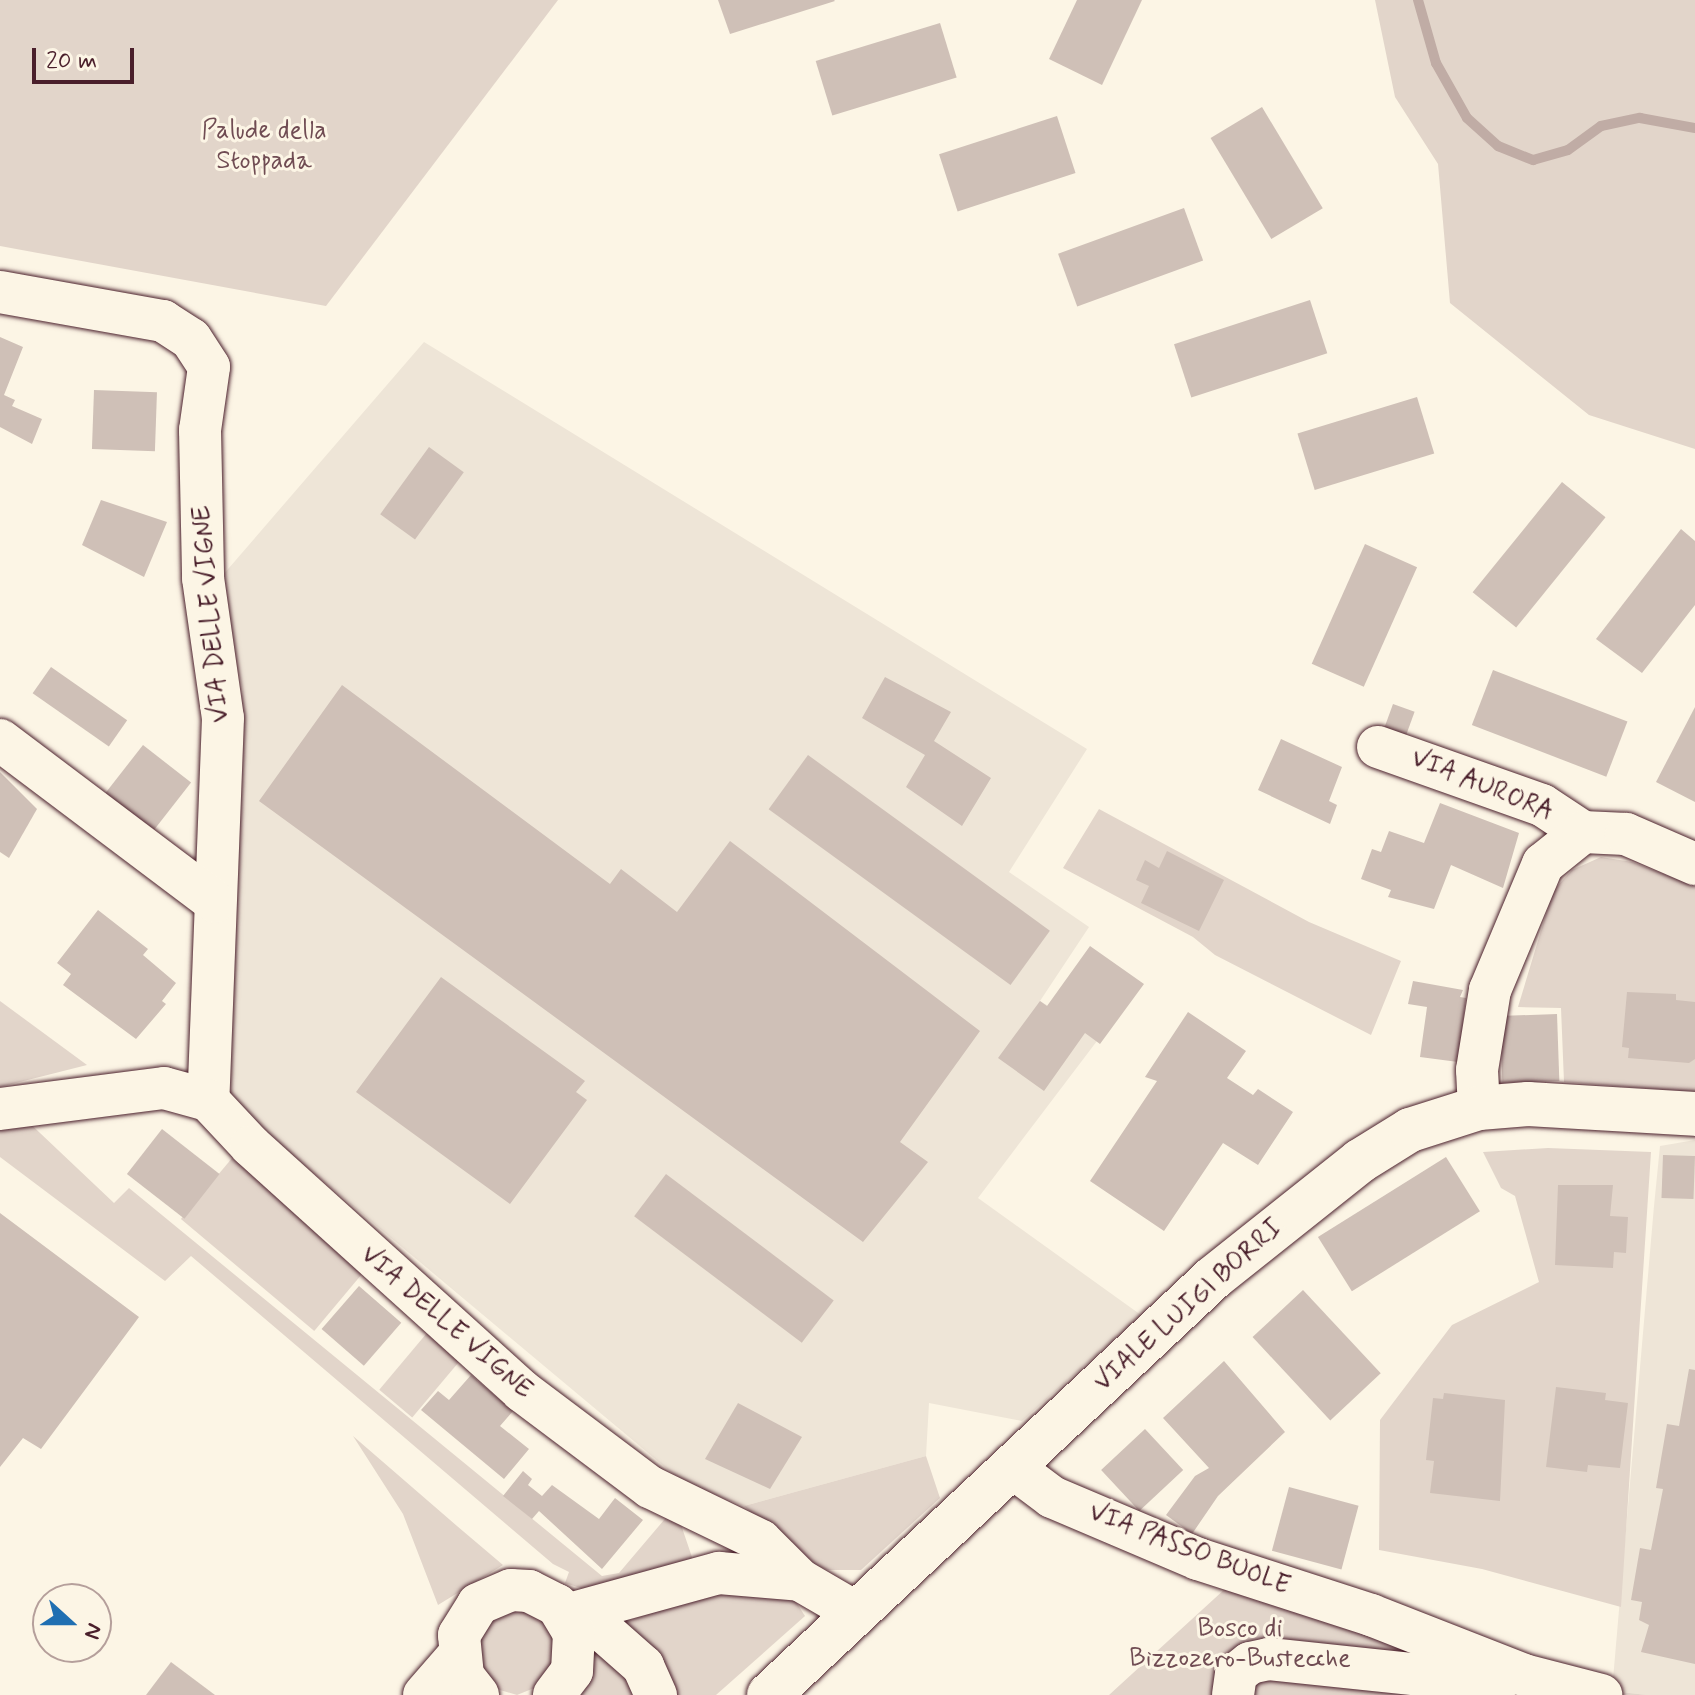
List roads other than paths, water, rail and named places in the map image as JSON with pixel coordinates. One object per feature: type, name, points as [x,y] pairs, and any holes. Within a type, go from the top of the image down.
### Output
[{"type":"main road","name":"VIALE LUIGI BORRI","points":[[769,1695],[1213,1278],[1360,1161],[1410,1130],[1479,1108],[1528,1104],[1695,1114]]},
{"type":"street","name":"VIA DELLE VIGNE","points":[[0,292],[163,321],[191,339],[209,367],[200,430],[203,578],[223,718],[208,1100],[251,1146],[522,1391],[650,1487],[761,1541],[800,1580]]},
{"type":"street","points":[[0,740],[215,902]]},
{"type":"street","name":"VIA AURORA","points":[[1378,747],[1542,805],[1583,832],[1626,834],[1695,864]]},
{"type":"street","name":"VIA AURORA","points":[[1479,1108],[1477,1070],[1490,990],[1543,864],[1583,832]]},
{"type":"street","points":[[0,1109],[164,1088],[208,1100]]},
{"type":"street","name":"VIA PASSO BUOLE","points":[[1012,1467],[1052,1497],[1198,1559],[1371,1615],[1524,1675],[1601,1695]]},
{"type":"street","points":[[707,1517],[719,1573]]},
{"type":"street","points":[[575,1614],[719,1573],[800,1580],[857,1613]]},
{"type":"street","points":[[424,1695],[457,1657],[466,1618],[493,1595],[529,1591],[575,1614],[643,1666],[656,1695]]},
{"type":"street","points":[[554,1695],[572,1671],[576,1652],[575,1614]]},
{"type":"street","points":[[457,1657],[463,1676],[478,1695]]},
{"type":"street","points":[[1233,1695],[1236,1674],[1250,1663],[1269,1659],[1458,1679],[1524,1675]]},
{"type":"waterway","points":[[1418,0],[1436,63],[1467,118],[1498,146],[1533,160],[1568,150],[1601,126],[1640,118],[1695,128]]},
{"type":"park label","name":"Palude della Stoppada","points":[[264,147]]},
{"type":"park label","name":"Bosco di Bizzozero-Bustecche","points":[[1240,1645]]}]
